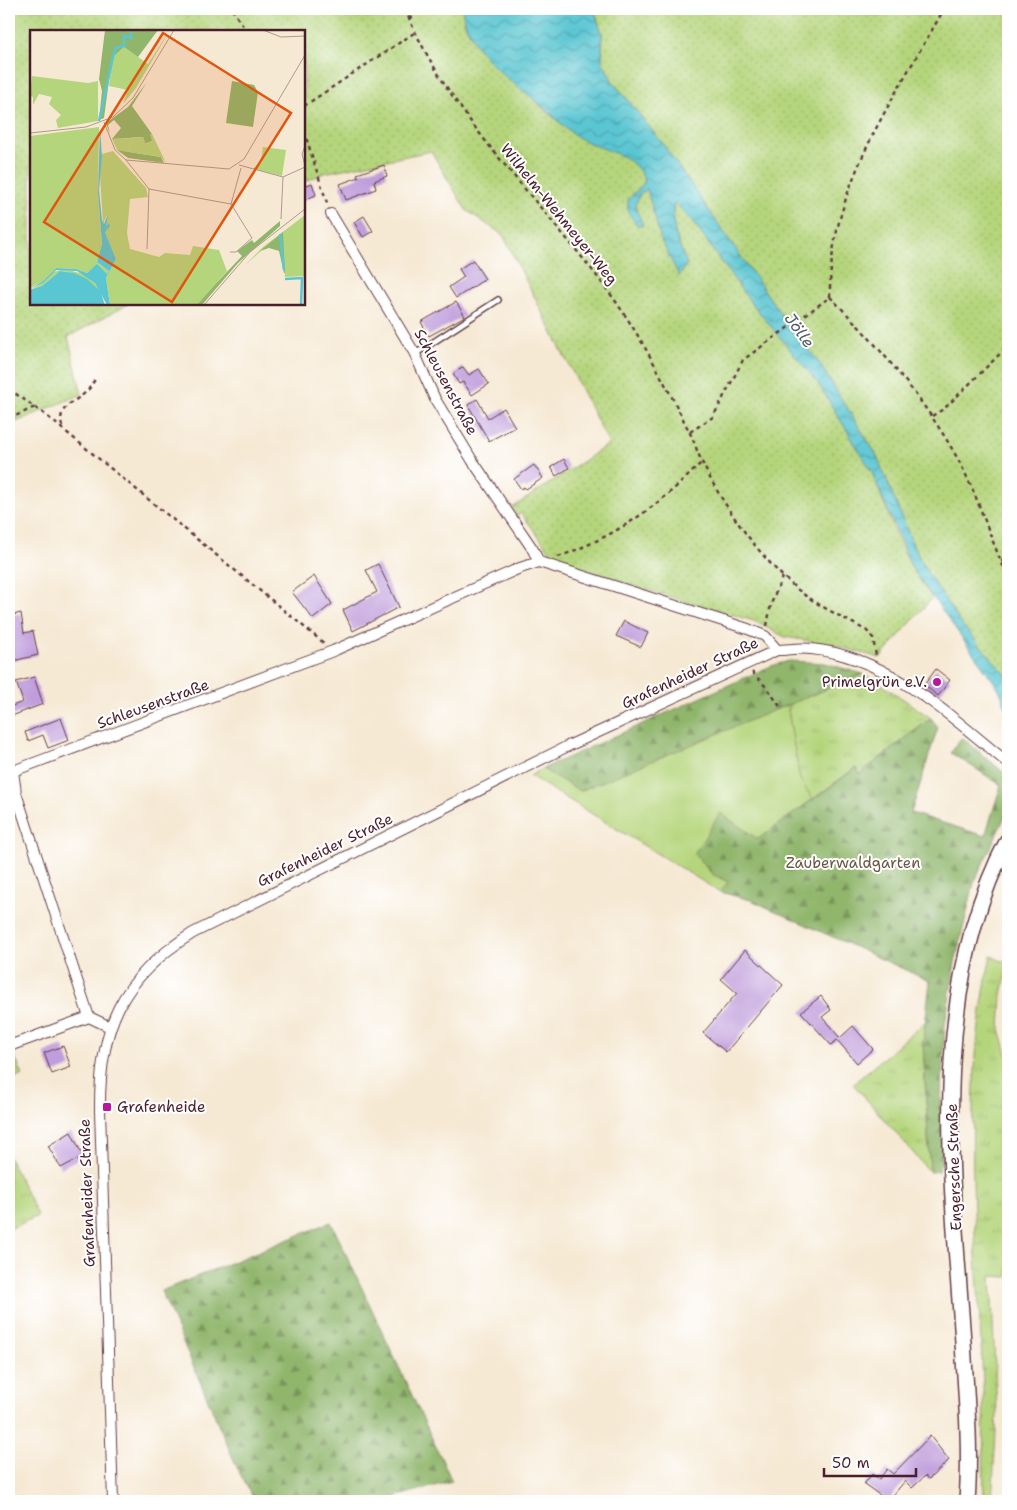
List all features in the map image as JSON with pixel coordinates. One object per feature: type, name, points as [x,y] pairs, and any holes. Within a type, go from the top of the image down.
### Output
[{"type":"main road","name":"Engersche Straße","points":[[967,1501],[968,1424],[952,1179],[952,1095],[955,1031],[964,965],[978,912],[1008,840]]},
{"type":"street","name":"Schleusenstraße","points":[[89,1017],[16,793],[11,771],[333,651],[520,568],[539,562],[532,548],[472,460],[435,399],[415,354],[331,214]]},
{"type":"street","points":[[539,562],[748,629],[765,636],[777,650]]},
{"type":"street","name":"Grafenheider Straße","points":[[113,1501],[100,1069],[110,1027],[123,1001],[151,962],[192,933],[559,751],[777,650],[811,648],[846,656],[876,667],[929,701],[1008,763]]},
{"type":"street","points":[[9,1046],[89,1017],[110,1027]]},
{"type":"lane","points":[[415,354],[498,300]]},
{"type":"path","points":[[232,9],[245,30]]},
{"type":"path","name":"Wilhelm-Wehmeyer-Weg","points":[[405,9],[414,33],[432,66],[478,134],[556,224],[615,302],[654,363],[690,432],[702,462],[728,508],[753,542],[802,593],[867,631],[873,638],[876,647],[876,667]]},
{"type":"path","points":[[409,19],[420,9]]},
{"type":"path","points":[[944,9],[872,138],[846,191],[829,268],[830,297],[882,355],[932,416],[964,471],[1008,576]]},
{"type":"path","points":[[305,105],[414,33]]},
{"type":"path","points":[[305,134],[331,214]]},
{"type":"path","points":[[690,432],[713,417],[743,360],[830,297]]},
{"type":"path","points":[[932,416],[944,408],[1008,346]]},
{"type":"path","points":[[62,428],[61,416],[64,406],[86,392],[96,378]]},
{"type":"path","points":[[9,389],[62,428],[333,651]]},
{"type":"path","points":[[9,418],[35,407]]},
{"type":"path","points":[[539,562],[560,557],[606,537],[625,526],[651,509],[702,462]]},
{"type":"path","points":[[1001,561],[1008,561]]},
{"type":"path","points":[[765,636],[771,604],[784,575]]},
{"type":"path","points":[[744,664],[760,679],[781,708]]},
{"type":"green space","points":[[9,9],[462,9],[469,32],[521,87],[549,113],[578,136],[617,153],[634,164],[645,182],[628,200],[635,205],[640,194],[647,189],[679,275],[687,264],[674,225],[673,209],[675,201],[693,222],[749,300],[818,383],[871,470],[898,539],[913,570],[932,598],[880,658],[834,645],[785,637],[754,621],[637,587],[562,561],[548,549],[521,513],[517,516],[512,508],[609,444],[503,235],[466,210],[431,151],[324,173],[305,182],[305,30],[30,30],[30,305],[126,305],[68,337],[82,394],[9,425]]},
{"type":"green space","points":[[592,9],[1008,9],[1008,677],[962,625],[927,572],[914,547],[876,454],[817,360],[787,323],[660,140],[613,82],[602,61],[602,34]]},
{"type":"green space","points":[[789,661],[825,663],[863,674],[580,791],[542,769],[771,666]]},
{"type":"green space","points":[[863,674],[931,718],[860,774],[855,768],[813,799],[800,780],[787,705]]},
{"type":"green space","points":[[787,705],[800,780],[813,799],[758,839],[720,813],[694,854],[712,874],[728,882],[720,892],[530,776],[542,769],[580,791]]},
{"type":"green space","name":"Zauberwaldgarten","points":[[931,718],[938,727],[911,813],[985,836],[1001,785],[951,753],[960,739],[963,738],[1008,776],[1008,810],[974,883],[955,962],[945,1025],[941,1096],[942,1160],[938,1171],[930,1172],[923,1042],[930,981],[751,900],[720,892],[728,882],[712,874],[694,854],[720,812],[758,839],[856,768],[860,774]]},
{"type":"green space","points":[[991,956],[1008,964],[1002,995],[1000,1029],[1008,1057],[1008,1277],[991,1276],[997,1414],[992,1501],[984,1501],[983,1383],[974,1222],[973,1115],[975,1062],[981,1009]]},
{"type":"green space","points":[[926,1021],[923,1043],[930,1172],[853,1084]]},
{"type":"green space","points":[[12,1051],[23,1075],[9,1081],[9,1052]]},
{"type":"green space","points":[[9,1157],[38,1216],[9,1229]]},
{"type":"green space","points":[[331,1222],[452,1481],[380,1501],[255,1501],[239,1472],[161,1291]]},
{"type":"water","points":[[462,9],[592,9],[602,34],[602,61],[613,82],[660,140],[787,323],[817,360],[876,454],[914,547],[927,572],[962,625],[1008,677],[1008,712],[999,689],[913,570],[871,470],[818,383],[749,300],[693,222],[675,202],[673,209],[674,225],[687,264],[679,276],[661,240],[647,189],[640,194],[635,205],[643,226],[637,225],[628,212],[628,200],[645,182],[641,172],[635,165],[619,154],[581,139],[492,64],[473,39]]},
{"type":"building","points":[[384,165],[387,176],[374,181],[376,189],[346,200],[340,184],[359,177],[357,174]]},
{"type":"building","points":[[312,183],[316,195],[305,200],[305,186]]},
{"type":"building","points":[[364,216],[373,231],[363,237],[354,222]]},
{"type":"building","points":[[473,260],[485,279],[456,298],[449,287],[464,277],[459,269]]},
{"type":"building","points":[[456,302],[465,316],[429,336],[421,322]]},
{"type":"building","points":[[463,367],[469,375],[479,369],[489,384],[472,395],[463,382],[459,384],[453,374]]},
{"type":"building","points":[[477,399],[488,418],[504,408],[515,427],[489,441],[468,405]]},
{"type":"building","points":[[564,459],[569,468],[556,476],[551,467]]},
{"type":"building","points":[[534,465],[543,478],[526,489],[524,487],[521,489],[514,479]]},
{"type":"building","points":[[378,564],[399,607],[353,631],[343,610],[377,592],[366,570]]},
{"type":"building","points":[[314,576],[332,604],[313,619],[292,592]]},
{"type":"building","points":[[21,613],[24,633],[33,631],[38,655],[9,662],[9,616]]},
{"type":"building","points":[[624,621],[648,633],[641,647],[616,636]]},
{"type":"building","name":"Primelgrün e.V.","points":[[936,669],[950,680],[938,696],[924,685]]},
{"type":"building","points":[[34,677],[43,704],[9,717],[9,707],[23,702],[16,682]]},
{"type":"building","points":[[61,718],[69,740],[48,748],[43,735],[28,741],[25,732]]},
{"type":"building","points":[[745,950],[783,985],[726,1052],[703,1033],[737,993],[721,979]]},
{"type":"building","points":[[821,996],[831,1010],[822,1017],[840,1038],[853,1026],[873,1049],[857,1063],[837,1040],[831,1045],[801,1012]]},
{"type":"building","points":[[63,1046],[71,1067],[52,1074],[44,1053]]},
{"type":"building","points":[[71,1132],[83,1156],[61,1168],[48,1146]]},
{"type":"building","points":[[930,1436],[949,1460],[929,1479],[925,1476],[912,1488],[905,1481],[888,1501],[864,1484],[872,1474],[879,1479],[887,1469],[893,1474]]},
{"type":"place","name":"Primelgrün e.V.","points":[[937,682]]},
{"type":"place","name":"Grafenheide","points":[[107,1107]]},
{"type":"water label","name":"Jölle","points":[[800,330]]}]
